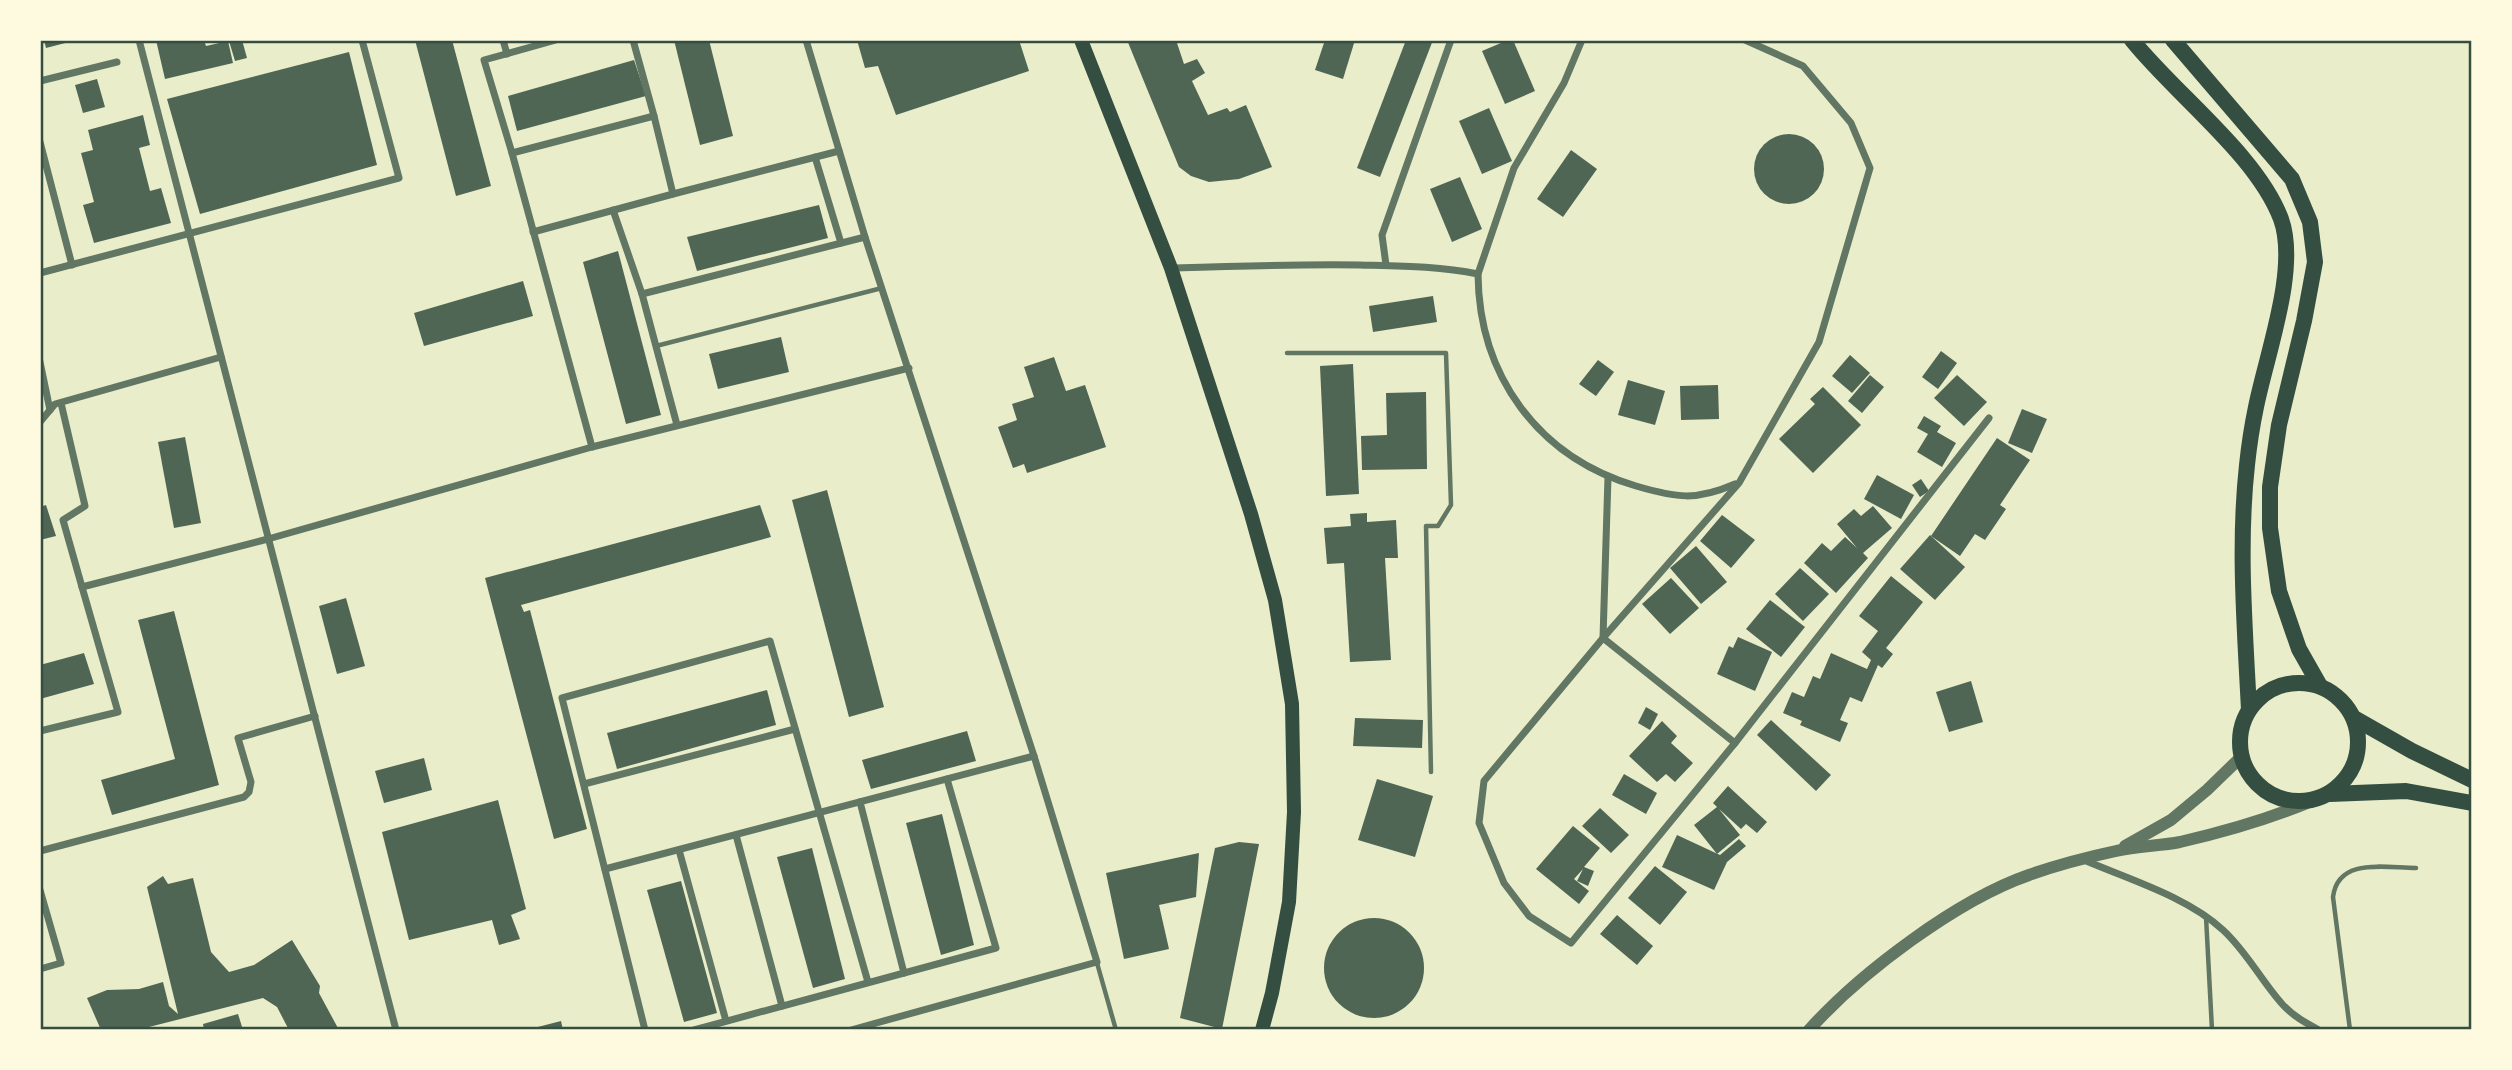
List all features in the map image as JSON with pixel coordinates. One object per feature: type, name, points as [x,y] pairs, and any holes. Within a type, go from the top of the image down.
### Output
[{"type":"highway","points":[[2132,40],[2252,170],[2270,196],[2281,221],[2286,244],[2286,271],[2255,409],[2247,466],[2243,532],[2249,710]]},
{"type":"highway","points":[[2173,40],[2292,179],[2310,222],[2315,262],[2304,321],[2278,425],[2270,487],[2270,528],[2279,591],[2299,649],[2320,686]]},
{"type":"highway","points":[[2300,682],[2320,686],[2346,704],[2354,718],[2359,735],[2356,760],[2344,783],[2330,794],[2312,801],[2293,802],[2276,797],[2260,788],[2248,774],[2241,757],[2239,741],[2242,724],[2249,710],[2263,695],[2281,685],[2300,682]]},
{"type":"highway","points":[[2354,718],[2412,751],[2472,780]]},
{"type":"highway","points":[[2330,794],[2406,791],[2472,803]]},
{"type":"main road","points":[[1081,40],[1171,268],[1251,514],[1275,600],[1292,704],[1294,812],[1289,902],[1272,993],[1262,1030]]},
{"type":"street","points":[[139,40],[396,1030]]},
{"type":"street","points":[[40,273],[399,178],[362,40]]},
{"type":"street","points":[[503,40],[507,54]]},
{"type":"street","points":[[556,40],[484,60],[592,447]]},
{"type":"street","points":[[633,40],[673,194]]},
{"type":"street","points":[[806,40],[1097,962],[851,1030]]},
{"type":"street","points":[[1386,265],[1382,235],[1451,40]]},
{"type":"street","points":[[1582,40],[1564,83],[1514,168],[1478,274],[1478,300],[1492,357],[1507,389],[1528,418],[1557,446],[1585,466],[1608,477],[1662,493],[1689,497],[1715,493],[1739,483]]},
{"type":"street","points":[[1745,40],[1803,65],[1851,123],[1870,168],[1819,342],[1739,483],[1603,638],[1484,781],[1479,823],[1504,883],[1529,916],[1572,943],[1735,743],[1989,418]]},
{"type":"street","points":[[40,81],[117,62]]},
{"type":"street","points":[[512,153],[654,116]]},
{"type":"street","points":[[40,142],[72,265]]},
{"type":"street","points":[[533,232],[839,151]]},
{"type":"street","points":[[815,157],[841,243]]},
{"type":"street","points":[[613,210],[642,295],[677,425]]},
{"type":"street","points":[[642,295],[866,237]]},
{"type":"street","points":[[1171,268],[1284,264],[1386,265],[1448,268],[1478,274]]},
{"type":"street","points":[[40,422],[55,404],[222,357]]},
{"type":"street","points":[[40,362],[50,410]]},
{"type":"street","points":[[82,587],[268,539],[592,447],[909,368]]},
{"type":"street","points":[[40,732],[118,712],[63,520],[85,506],[61,403]]},
{"type":"street","points":[[1603,638],[1608,477]]},
{"type":"street","points":[[1603,638],[1735,743]]},
{"type":"street","points":[[645,1030],[562,698],[770,641],[868,982]]},
{"type":"street","points":[[40,851],[244,797],[249,792],[251,782],[238,738],[315,716]]},
{"type":"street","points":[[584,784],[795,729]]},
{"type":"street","points":[[606,869],[1034,756]]},
{"type":"street","points":[[2118,850],[2171,820],[2241,757]]},
{"type":"street","points":[[694,1030],[996,948],[947,779]]},
{"type":"street","points":[[1809,1030],[1869,975],[1918,937],[1969,903],[2029,875],[2118,850],[2179,842],[2260,820],[2312,801]]},
{"type":"street","points":[[860,802],[904,973]]},
{"type":"street","points":[[736,835],[782,1006]]},
{"type":"street","points":[[679,850],[726,1021]]},
{"type":"street","points":[[2084,860],[2206,916],[2236,943],[2284,1006],[2319,1030]]},
{"type":"street","points":[[40,890],[61,963],[40,969]]},
{"type":"lane","points":[[656,346],[883,288]]},
{"type":"lane","points":[[1287,353],[1446,353],[1451,505],[1438,526],[1426,526],[1432,772]]},
{"type":"lane","points":[[2350,1030],[2333,897],[2334,887],[2338,878],[2352,869],[2416,868]]},
{"type":"lane","points":[[2206,916],[2212,1030]]},
{"type":"lane","points":[[1097,962],[1116,1030]]},
{"type":"building","points":[[44,40],[72,40],[73,41],[46,48]]},
{"type":"building","points":[[156,40],[204,40],[206,46],[228,41],[233,63],[165,79]]},
{"type":"building","points":[[242,40],[247,58],[235,61],[229,41]]},
{"type":"building","points":[[415,40],[452,40],[491,186],[456,196]]},
{"type":"building","points":[[674,40],[709,40],[733,136],[700,145]]},
{"type":"building","points":[[857,40],[1019,40],[1029,71],[896,115],[878,66],[865,68]]},
{"type":"building","points":[[1127,40],[1176,40],[1184,64],[1197,59],[1205,73],[1192,81],[1208,115],[1227,108],[1230,112],[1246,105],[1272,167],[1239,179],[1209,182],[1191,176],[1179,167]]},
{"type":"building","points":[[1325,40],[1355,40],[1343,79],[1315,70]]},
{"type":"building","points":[[1406,40],[1433,40],[1380,177],[1357,168]]},
{"type":"building","points":[[1513,40],[1535,91],[1505,104],[1482,51]]},
{"type":"building","points":[[349,52],[377,165],[200,214],[167,99]]},
{"type":"building","points":[[634,60],[646,96],[517,131],[508,96]]},
{"type":"building","points":[[97,79],[105,107],[83,113],[75,85]]},
{"type":"building","points":[[1489,108],[1512,161],[1482,174],[1459,121]]},
{"type":"building","points":[[143,115],[150,145],[139,148],[150,191],[161,188],[171,223],[94,243],[83,205],[94,202],[81,153],[93,150],[88,130]]},
{"type":"building","points":[[1789,134],[1814,144],[1824,169],[1814,194],[1789,204],[1764,194],[1754,169],[1764,144]]},
{"type":"building","points":[[1571,150],[1597,169],[1563,217],[1537,199]]},
{"type":"building","points":[[1460,177],[1482,229],[1452,242],[1430,189]]},
{"type":"building","points":[[819,205],[828,238],[697,271],[687,237]]},
{"type":"building","points":[[618,251],[661,415],[626,424],[583,262]]},
{"type":"building","points":[[523,281],[533,316],[424,346],[414,313]]},
{"type":"building","points":[[1433,296],[1437,322],[1373,332],[1369,306]]},
{"type":"building","points":[[781,337],[789,372],[718,389],[709,354]]},
{"type":"building","points":[[1941,351],[1957,363],[1938,389],[1922,377]]},
{"type":"building","points":[[1850,355],[1870,373],[1852,393],[1832,376]]},
{"type":"building","points":[[1054,357],[1066,391],[1085,385],[1106,447],[1027,473],[1024,464],[1013,468],[998,427],[1017,420],[1012,404],[1034,397],[1024,367]]},
{"type":"building","points":[[1598,360],[1614,372],[1596,396],[1579,384]]},
{"type":"building","points":[[1353,364],[1359,494],[1326,496],[1320,366]]},
{"type":"building","points":[[1870,375],[1884,387],[1862,413],[1848,401]]},
{"type":"building","points":[[1957,375],[1987,402],[1964,426],[1934,398]]},
{"type":"building","points":[[1628,380],[1665,391],[1655,425],[1618,415]]},
{"type":"building","points":[[1718,385],[1719,419],[1681,420],[1680,386]]},
{"type":"building","points":[[1823,387],[1861,425],[1813,473],[1779,439],[1815,404],[1810,399]]},
{"type":"building","points":[[1426,392],[1427,469],[1362,470],[1361,436],[1387,435],[1386,393]]},
{"type":"building","points":[[2022,409],[2047,419],[2032,453],[2008,443]]},
{"type":"building","points":[[1924,416],[1941,426],[1937,432],[1956,443],[1942,467],[1917,452],[1928,434],[1917,428]]},
{"type":"building","points":[[185,437],[201,523],[174,528],[158,442]]},
{"type":"building","points":[[1997,438],[2030,460],[2000,505],[2006,509],[1985,540],[1975,534],[1960,556],[1931,536]]},
{"type":"building","points":[[1877,475],[1914,495],[1901,519],[1864,499]]},
{"type":"building","points":[[1921,479],[1929,491],[1920,497],[1912,485]]},
{"type":"building","points":[[827,490],[884,707],[849,717],[792,500]]},
{"type":"building","points":[[46,505],[56,536],[40,540],[40,507]]},
{"type":"building","points":[[760,505],[771,537],[521,605],[524,612],[530,610],[587,829],[554,839],[485,578]]},
{"type":"building","points":[[1873,506],[1892,528],[1863,553],[1868,558],[1836,593],[1804,563],[1822,543],[1831,551],[1845,537],[1857,548],[1837,524],[1854,509],[1861,516]]},
{"type":"building","points":[[1367,513],[1367,522],[1396,520],[1398,558],[1385,558],[1391,660],[1350,662],[1344,563],[1327,564],[1324,528],[1351,526],[1350,514]]},
{"type":"building","points":[[1722,515],[1755,540],[1731,568],[1700,541]]},
{"type":"building","points":[[1930,535],[1965,567],[1935,600],[1900,569]]},
{"type":"building","points":[[1696,546],[1727,582],[1701,604],[1670,568]]},
{"type":"building","points":[[1800,568],[1829,594],[1803,621],[1775,594]]},
{"type":"building","points":[[1891,576],[1923,602],[1886,648],[1893,654],[1882,668],[1878,665],[1862,702],[1850,697],[1840,720],[1848,723],[1840,742],[1800,725],[1802,721],[1783,713],[1792,692],[1804,697],[1813,676],[1820,679],[1831,653],[1867,669],[1871,660],[1862,652],[1878,631],[1859,616]]},
{"type":"building","points":[[1671,578],[1699,608],[1670,634],[1642,604]]},
{"type":"building","points":[[346,598],[365,666],[337,674],[319,606]]},
{"type":"building","points":[[1770,600],[1805,627],[1781,657],[1746,629]]},
{"type":"building","points":[[174,611],[219,785],[112,815],[101,780],[175,759],[138,620]]},
{"type":"building","points":[[1738,637],[1772,652],[1755,691],[1717,674],[1729,646],[1733,648]]},
{"type":"building","points":[[84,653],[94,684],[40,699],[40,665]]},
{"type":"building","points":[[1971,681],[1983,722],[1949,732],[1936,692]]},
{"type":"building","points":[[767,690],[776,725],[617,769],[607,733]]},
{"type":"building","points":[[1646,707],[1658,714],[1650,730],[1638,723]]},
{"type":"building","points":[[1355,718],[1423,720],[1422,748],[1353,746]]},
{"type":"building","points":[[1771,720],[1831,775],[1816,791],[1757,735]]},
{"type":"building","points":[[1662,721],[1677,736],[1671,743],[1693,763],[1675,782],[1666,774],[1657,782],[1629,756]]},
{"type":"building","points":[[967,731],[976,761],[871,789],[862,760]]},
{"type":"building","points":[[424,758],[432,790],[384,803],[375,771]]},
{"type":"building","points":[[1624,774],[1657,793],[1646,814],[1612,795]]},
{"type":"building","points":[[1377,779],[1433,796],[1415,857],[1358,840]]},
{"type":"building","points":[[1728,786],[1767,822],[1757,833],[1746,824],[1741,829],[1719,809],[1740,835],[1717,854],[1694,825],[1717,807],[1713,803]]},
{"type":"building","points":[[498,800],[526,909],[511,915],[520,939],[499,945],[492,920],[409,940],[382,832]]},
{"type":"building","points":[[1600,808],[1629,835],[1611,853],[1582,826]]},
{"type":"building","points":[[942,814],[974,945],[941,955],[906,823]]},
{"type":"building","points":[[1573,826],[1600,848],[1584,867],[1594,871],[1588,886],[1577,881],[1583,869],[1574,879],[1589,891],[1579,904],[1536,869]]},
{"type":"building","points":[[1677,835],[1720,855],[1739,839],[1746,846],[1727,862],[1714,890],[1662,867]]},
{"type":"building","points":[[1239,842],[1259,844],[1222,1029],[1180,1018],[1215,848]]},
{"type":"building","points":[[812,848],[845,979],[813,988],[777,857]]},
{"type":"building","points":[[1199,853],[1196,897],[1159,905],[1169,949],[1124,959],[1106,873]]},
{"type":"building","points":[[1655,866],[1687,892],[1660,925],[1628,898]]},
{"type":"building","points":[[163,876],[168,884],[193,878],[211,952],[229,972],[254,965],[292,940],[320,986],[319,993],[339,1030],[289,1030],[277,1007],[263,998],[149,1027],[149,1030],[101,1030],[87,998],[107,990],[139,989],[163,982],[169,1006],[178,1014],[147,887]]},
{"type":"building","points":[[681,881],[717,1013],[684,1022],[647,890]]},
{"type":"building","points":[[1617,915],[1653,946],[1637,965],[1600,934]]},
{"type":"building","points":[[1374,918],[1393,922],[1409,933],[1420,949],[1424,968],[1420,987],[1409,1003],[1393,1014],[1374,1018],[1355,1014],[1339,1003],[1328,987],[1324,968],[1328,949],[1339,933],[1355,922]]},
{"type":"building","points":[[238,1014],[243,1030],[204,1030],[203,1024]]},
{"type":"building","points":[[561,1021],[563,1030],[530,1030],[530,1029]]}]
